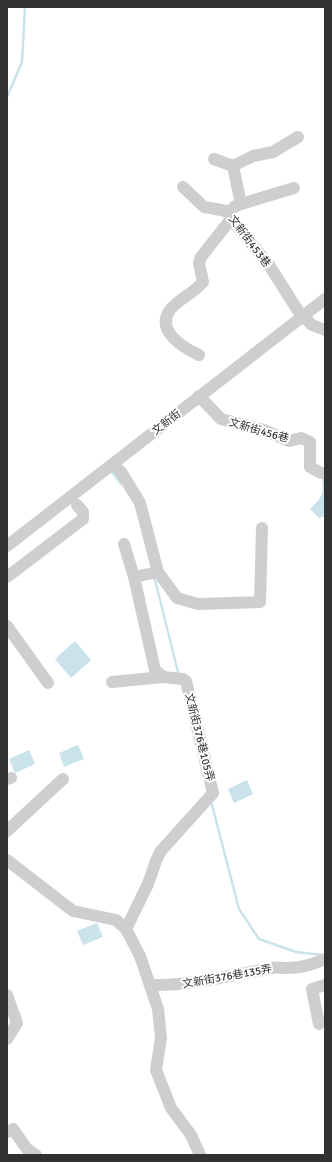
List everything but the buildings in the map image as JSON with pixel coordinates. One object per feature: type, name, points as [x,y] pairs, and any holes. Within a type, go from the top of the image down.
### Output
[{"type":"street","points":[[214,160],[233,166],[253,156],[273,152],[298,137]]},
{"type":"street","points":[[233,166],[241,204]]},
{"type":"street","name":"文新街453巷","points":[[182,187],[204,207],[229,215],[269,265],[307,320]]},
{"type":"street","points":[[199,355],[183,348],[166,328],[166,321],[170,310],[203,282],[199,263],[201,257],[229,215],[241,204],[294,188]]},
{"type":"street","name":"文新街","points":[[7,546],[117,467],[201,397],[307,320],[325,299]]},
{"type":"street","points":[[307,320],[325,330]]},
{"type":"street","name":"文新街456巷","points":[[201,397],[221,418],[264,430],[289,441],[301,438],[310,442],[310,467],[321,473],[325,473]]},
{"type":"street","points":[[117,467],[140,502],[155,573],[176,598],[198,604],[260,602],[262,528]]},
{"type":"street","points":[[7,577],[82,519],[83,512],[77,505]]},
{"type":"street","points":[[124,544],[134,577],[155,670],[162,677]]},
{"type":"street","points":[[134,577],[155,573]]},
{"type":"street","points":[[7,626],[48,683]]},
{"type":"street","name":"文新街376巷105弄","points":[[112,682],[162,677],[186,681],[210,796],[160,852],[148,884],[126,929]]},
{"type":"street","points":[[7,831],[63,779]]},
{"type":"street","points":[[7,860],[73,911],[116,920],[126,929],[140,956],[158,1008],[161,1038],[156,1070],[171,1108],[191,1135],[200,1155]]},
{"type":"street","name":"文新街376巷135弄","points":[[151,985],[171,986],[274,968],[306,967],[325,960]]},
{"type":"street","points":[[318,1024],[312,989],[325,985]]},
{"type":"street","points":[[7,995],[17,1023],[7,1039]]},
{"type":"street","points":[[7,1132],[13,1129],[27,1149],[36,1155]]},
{"type":"water","points":[[321,473],[325,473],[325,516],[319,518],[310,509],[321,497],[323,485]]},
{"type":"water","points":[[75,641],[91,660],[71,678],[55,659]]},
{"type":"water","points":[[78,745],[84,759],[64,767],[59,753]]},
{"type":"water","points":[[29,750],[35,764],[15,773],[9,759]]},
{"type":"water","points":[[247,780],[253,794],[234,803],[228,789]]},
{"type":"water","points":[[97,923],[103,937],[83,945],[77,931]]},
{"type":"waterway","points":[[7,97],[22,62],[25,7]]},
{"type":"waterway","points":[[112,472],[121,484]]},
{"type":"waterway","points":[[154,576],[179,676]]},
{"type":"waterway","points":[[211,801],[239,909],[259,939],[296,952],[322,955]]}]
